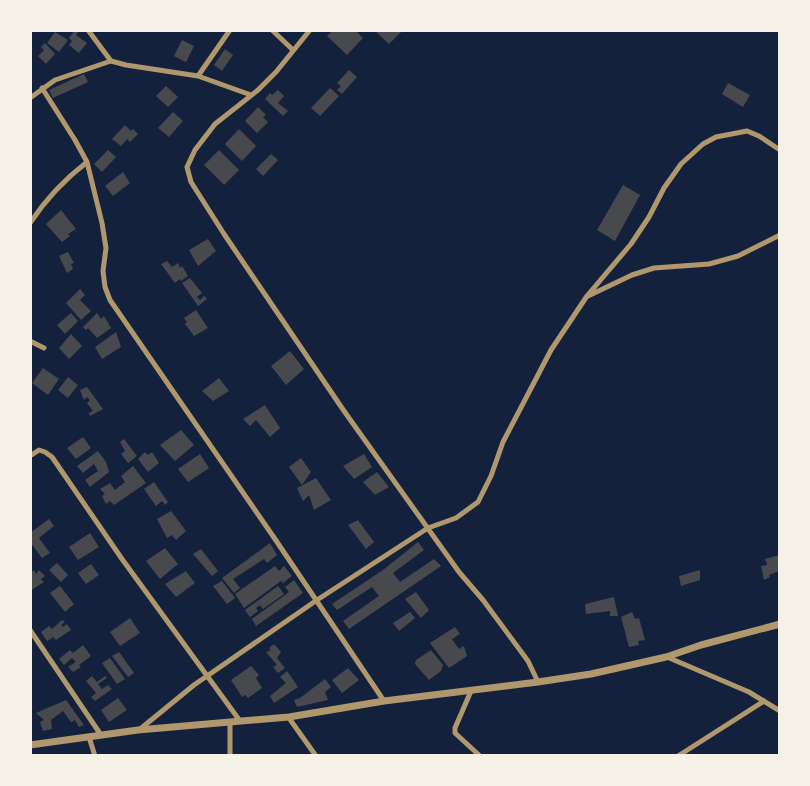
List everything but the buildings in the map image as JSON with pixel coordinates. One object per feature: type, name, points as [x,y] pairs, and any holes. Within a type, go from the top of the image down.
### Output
[{"type":"street","points":[[88,30],[111,61]]},
{"type":"street","points":[[198,76],[230,30]]},
{"type":"street","points":[[272,30],[293,50]]},
{"type":"street","points":[[310,30],[276,72],[215,124],[195,150],[187,167],[191,182],[280,318],[459,572],[528,661],[538,682]]},
{"type":"street","points":[[30,98],[55,80],[111,61],[198,76],[251,95]]},
{"type":"street","points":[[42,88],[87,162],[102,223],[106,248],[103,271],[110,300],[384,701]]},
{"type":"street","points":[[138,730],[168,704],[317,600],[428,528],[456,518],[478,502],[503,442],[551,350],[587,296],[631,244],[681,164],[716,137],[747,131],[780,150]]},
{"type":"street","points":[[30,223],[52,193],[87,162]]},
{"type":"street","points":[[587,296],[654,268],[709,264],[738,256],[780,235]]},
{"type":"street","points":[[30,341],[44,348]]},
{"type":"street","points":[[30,456],[39,450],[52,457],[240,721]]},
{"type":"street","points":[[30,745],[138,730],[289,717],[384,701],[591,674],[666,657],[780,624]]},
{"type":"street","points":[[30,630],[101,735]]},
{"type":"street","points":[[666,657],[749,692],[780,711]]},
{"type":"street","points":[[471,691],[455,733],[480,756]]},
{"type":"street","points":[[678,756],[764,701]]},
{"type":"street","points":[[289,717],[316,756]]},
{"type":"street","points":[[230,721],[230,756]]},
{"type":"street","points":[[89,737],[95,756]]}]
